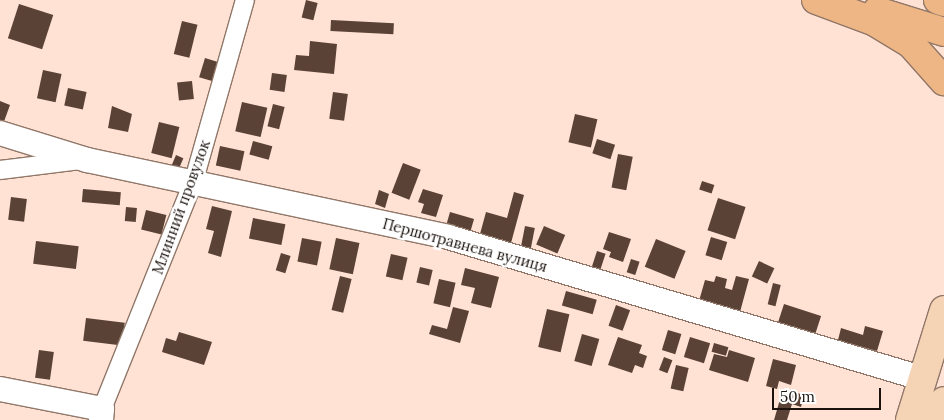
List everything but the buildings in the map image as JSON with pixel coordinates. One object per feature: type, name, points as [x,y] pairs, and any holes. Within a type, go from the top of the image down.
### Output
[{"type":"highway","points":[[816,0],[875,22],[911,44],[944,81]]},
{"type":"highway","points":[[842,0],[944,32]]},
{"type":"highway","points":[[938,0],[944,2]]},
{"type":"main road","points":[[910,420],[944,310]]},
{"type":"main road","points":[[937,420],[944,400]]},
{"type":"street","name":"Млинний провулок","points":[[102,414],[194,180],[245,0]]},
{"type":"street","name":"Першотравнева вулиця","points":[[0,133],[87,160],[194,180],[448,237],[924,379]]},
{"type":"street","points":[[0,170],[87,160]]},
{"type":"street","points":[[0,389],[102,414]]}]
